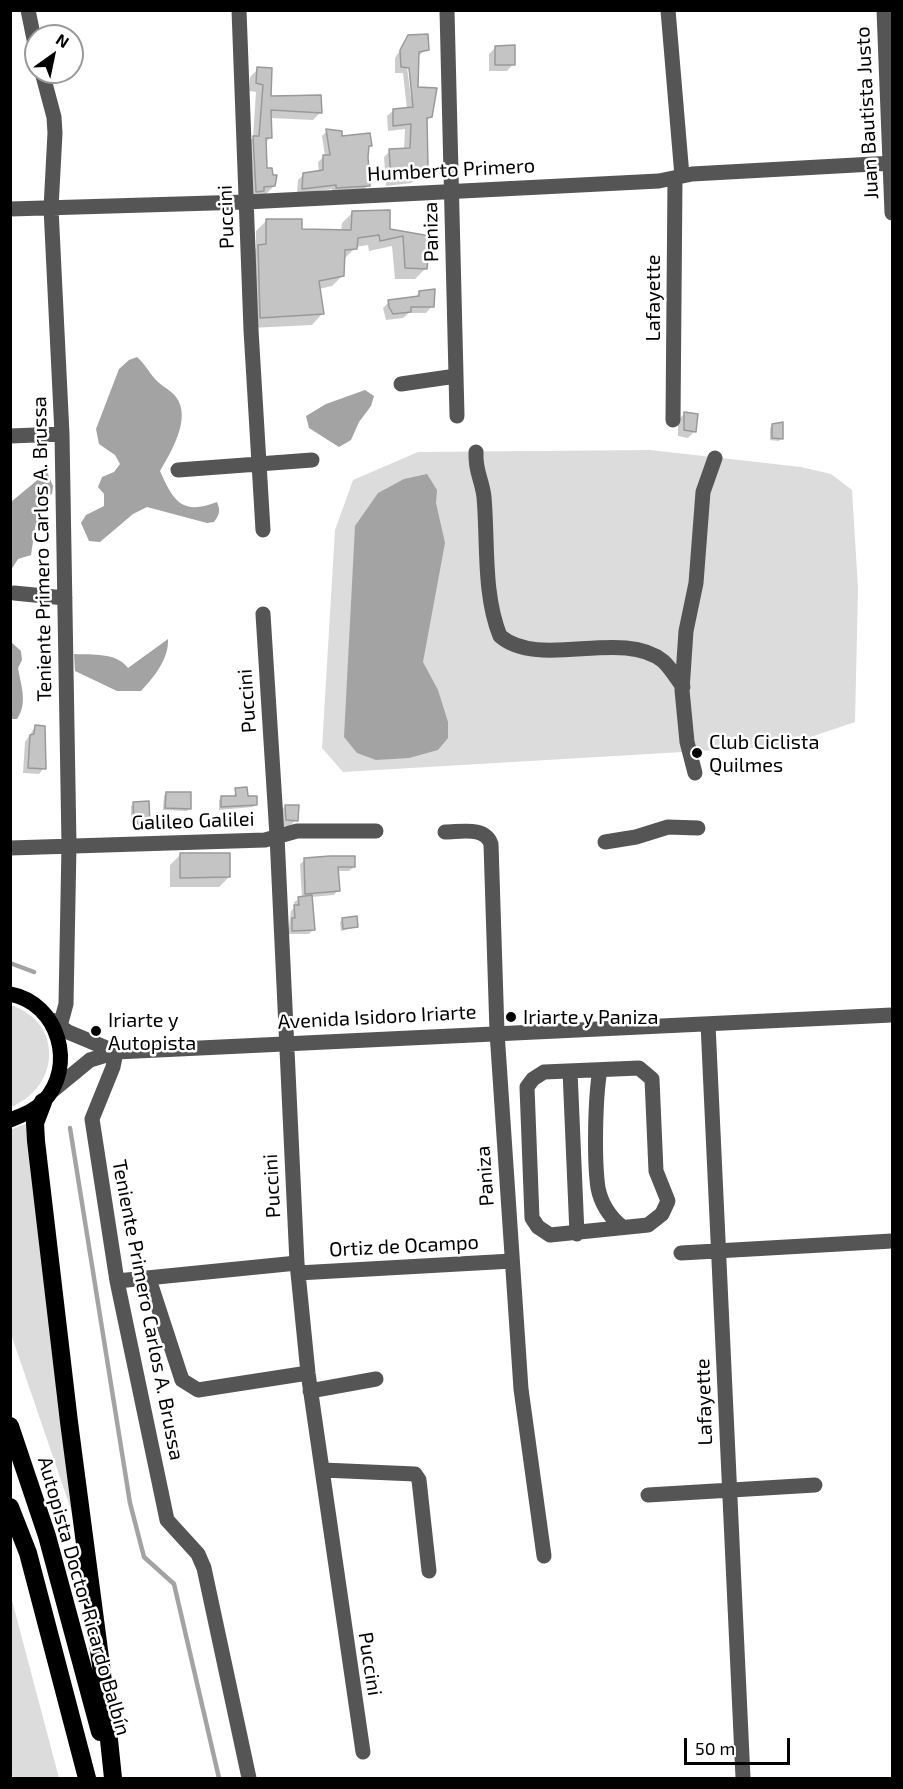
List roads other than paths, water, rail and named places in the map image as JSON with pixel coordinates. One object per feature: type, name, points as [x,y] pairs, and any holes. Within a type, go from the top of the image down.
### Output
[{"type":"highway","points":[[47,1097],[35,1123],[36,1141],[113,1779]]},
{"type":"highway","name":"Autopista Doctor Ricardo Balbín","points":[[10,1426],[47,1536],[113,1779]]},
{"type":"highway","points":[[10,1507],[28,1553],[87,1779]]},
{"type":"main road","points":[[10,994],[32,1002],[46,1015],[55,1029],[61,1053],[58,1078],[47,1097],[27,1113],[10,1120]]},
{"type":"street","name":"Puccini","points":[[239,10],[258,465],[263,530]]},
{"type":"street","name":"Paniza","points":[[447,10],[457,416]]},
{"type":"street","name":"Lafayette","points":[[668,10],[678,177],[673,420]]},
{"type":"street","name":"Juan Bautista Justo","points":[[884,10],[892,213]]},
{"type":"street","name":"Teniente Primero Carlos A. Brussa","points":[[45,84],[54,117],[51,208],[62,434],[69,845],[66,1004],[60,1026]]},
{"type":"street","name":"Humberto Primero","points":[[10,209],[246,202],[659,181],[678,177],[891,163]]},
{"type":"street","points":[[401,384],[456,376]]},
{"type":"street","points":[[10,436],[62,434]]},
{"type":"street","points":[[476,452],[475,470],[483,494],[490,586],[500,636],[519,648],[643,651],[663,661],[683,687]]},
{"type":"street","points":[[695,773],[687,742],[683,687],[686,631],[696,583],[703,492],[715,458]]},
{"type":"street","points":[[178,470],[312,460]]},
{"type":"street","points":[[14,593],[65,598]]},
{"type":"street","name":"Puccini","points":[[262,614],[277,836],[298,1268],[310,1391],[363,1752]]},
{"type":"street","points":[[605,842],[636,837],[668,827],[698,828]]},
{"type":"street","name":"Galileo Galilei","points":[[10,848],[265,840],[297,831],[376,831]]},
{"type":"street","name":"Paniza","points":[[445,832],[478,832],[485,834],[492,844],[497,1032],[521,1389],[544,1556]]},
{"type":"street","name":"Avenida Isidoro Iriarte","points":[[46,1015],[60,1026],[91,1043],[116,1052]]},
{"type":"street","name":"Avenida Isidoro Iriarte","points":[[47,1097],[90,1060],[116,1052],[287,1042],[892,1015]]},
{"type":"street","name":"Lafayette","points":[[708,1024],[743,1779]]},
{"type":"street","name":"Teniente Primero Carlos A. Brussa","points":[[116,1052],[114,1067],[92,1119],[117,1281],[167,1520],[173,1530],[198,1554],[204,1568],[249,1779]]},
{"type":"street","points":[[639,1068],[652,1079],[656,1171],[668,1201],[662,1214],[648,1225],[550,1235],[538,1227],[532,1218],[526,1087],[532,1079],[544,1072],[570,1071],[639,1068]]},
{"type":"street","points":[[600,1070],[596,1096],[598,1188],[611,1219],[622,1227]]},
{"type":"street","points":[[570,1071],[577,1234]]},
{"type":"street","points":[[681,1252],[892,1241]]},
{"type":"street","name":"Ortiz de Ocampo","points":[[117,1281],[298,1268],[512,1261]]},
{"type":"street","points":[[149,1279],[182,1380],[193,1389],[308,1373]]},
{"type":"street","points":[[310,1391],[376,1379]]},
{"type":"street","points":[[323,1470],[415,1474],[419,1480],[429,1571]]},
{"type":"street","points":[[648,1495],[815,1485]]},
{"type":"waterway","points":[[10,963],[34,972]]},
{"type":"waterway","points":[[70,1128],[130,1503],[144,1557],[174,1584],[219,1778]]},
{"type":"place","name":"Club Ciclista Quilmes","points":[[697,753]]},
{"type":"place","name":"Iriarte y Paniza","points":[[511,1017]]},
{"type":"place","name":"Iriarte y Autopista","points":[[96,1031]]}]
